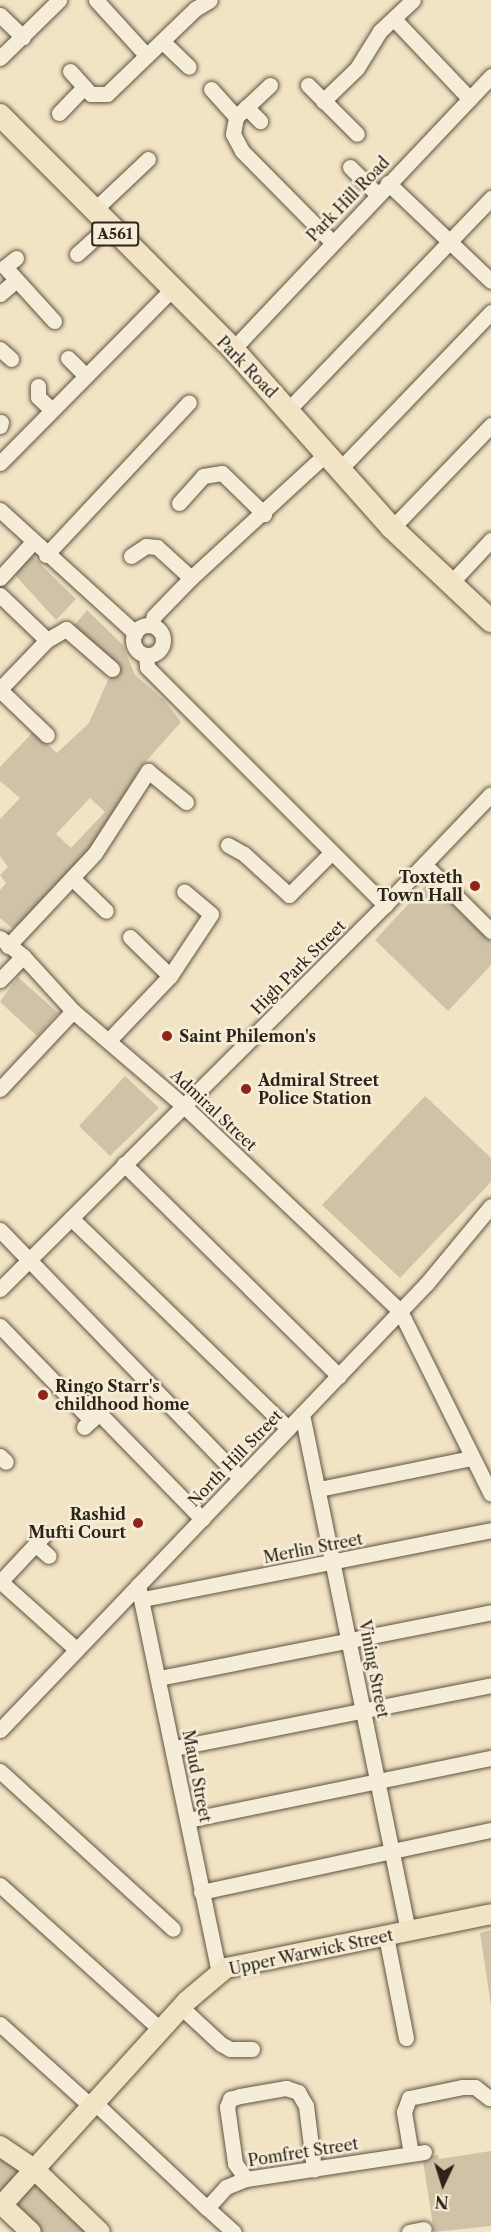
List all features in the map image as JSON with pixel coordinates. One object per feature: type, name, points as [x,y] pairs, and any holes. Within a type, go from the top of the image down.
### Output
[{"type":"highway","name":"Park Road","points":[[0,115],[100,219],[233,350],[393,528],[449,585],[491,621]]},
{"type":"main road","name":"Upper Warwick Street","points":[[1,2204],[182,2007],[226,1968],[491,1914]]},
{"type":"main road","points":[[0,2146],[34,2169],[100,2232]]},
{"type":"main road","points":[[1,2204],[31,2232]]},
{"type":"street","points":[[0,58],[57,0]]},
{"type":"street","points":[[96,0],[146,55]]},
{"type":"street","points":[[70,71],[91,94],[107,94],[146,55],[210,0]]},
{"type":"street","points":[[324,101],[357,68],[380,31],[412,0]]},
{"type":"street","points":[[0,15],[23,37]]},
{"type":"street","points":[[394,19],[470,99]]},
{"type":"street","points":[[162,41],[189,67]]},
{"type":"street","name":"Park Hill Road","points":[[233,350],[331,241],[491,76]]},
{"type":"street","points":[[270,85],[241,112],[233,134],[242,151],[331,241]]},
{"type":"street","points":[[308,85],[357,134]]},
{"type":"street","points":[[59,113],[84,87]]},
{"type":"street","points":[[211,89],[241,112],[260,121]]},
{"type":"street","points":[[77,254],[100,219],[148,159]]},
{"type":"street","points":[[350,167],[377,194]]},
{"type":"street","points":[[388,183],[491,280]]},
{"type":"street","points":[[288,410],[491,198]]},
{"type":"street","points":[[16,258],[5,267],[54,321]]},
{"type":"street","points":[[0,294],[16,280]]},
{"type":"street","points":[[0,463],[171,290]]},
{"type":"street","points":[[135,633],[151,625],[154,616],[191,579],[264,514],[334,461],[491,312]]},
{"type":"street","points":[[68,358],[86,376]]},
{"type":"street","points":[[38,386],[38,397],[52,410]]},
{"type":"street","points":[[46,555],[189,402]]},
{"type":"street","points":[[393,528],[491,425]]},
{"type":"street","points":[[0,440],[11,452]]},
{"type":"street","points":[[179,503],[202,476],[222,473],[264,514]]},
{"type":"street","points":[[0,510],[46,555],[135,633]]},
{"type":"street","points":[[449,585],[491,540]]},
{"type":"street","points":[[0,578],[33,542]]},
{"type":"street","points":[[131,556],[146,546],[157,547],[191,579]]},
{"type":"street","points":[[0,595],[47,640]]},
{"type":"street","points":[[146,655],[156,653],[163,642],[160,630],[151,625]]},
{"type":"street","points":[[47,735],[0,689],[47,640],[66,629],[78,636],[112,669]]},
{"type":"street","points":[[135,633],[134,645],[146,655],[147,668],[331,854],[385,905]]},
{"type":"street","points":[[4,942],[95,853],[148,771],[186,802]]},
{"type":"street","name":"High Park Street","points":[[0,1289],[385,905],[491,794]]},
{"type":"street","points":[[228,845],[244,854],[289,895],[331,854]]},
{"type":"street","points":[[424,864],[491,931]]},
{"type":"street","points":[[72,878],[106,911]]},
{"type":"street","points":[[110,1039],[170,976],[211,914],[184,891]]},
{"type":"street","points":[[130,937],[170,976]]},
{"type":"street","name":"Admiral Street","points":[[4,942],[23,956],[73,1011],[110,1039],[184,1106],[400,1311]]},
{"type":"street","points":[[0,980],[23,956]]},
{"type":"street","points":[[0,1089],[73,1011]]},
{"type":"street","points":[[124,1164],[339,1376]]},
{"type":"street","name":"North Hill Street","points":[[0,1730],[76,1650],[140,1592],[202,1518],[400,1311],[491,1206]]},
{"type":"street","points":[[71,1218],[288,1428]]},
{"type":"street","points":[[0,1230],[240,1478]]},
{"type":"street","points":[[400,1311],[491,1494]]},
{"type":"street","points":[[0,1326],[87,1423],[99,1413],[202,1518]]},
{"type":"street","name":"Vining Street","points":[[302,1414],[408,1931]]},
{"type":"street","points":[[319,1489],[472,1458]]},
{"type":"street","name":"Merlin Street","points":[[140,1592],[334,1563],[491,1530]]},
{"type":"street","points":[[49,1556],[39,1540],[0,1582],[76,1650]]},
{"type":"street","name":"Maud Street","points":[[140,1592],[219,1973]]},
{"type":"street","points":[[159,1678],[491,1612]]},
{"type":"street","points":[[174,1748],[491,1685]]},
{"type":"street","points":[[188,1820],[491,1758]]},
{"type":"street","points":[[0,1771],[173,1929]]},
{"type":"street","points":[[201,1892],[491,1830]]},
{"type":"street","points":[[0,1885],[161,2030]]},
{"type":"street","points":[[386,1936],[406,2038]]},
{"type":"street","points":[[182,2007],[221,2044],[230,2049],[252,2049]]},
{"type":"street","points":[[0,2024],[94,2105],[234,2232]]},
{"type":"street","name":"Pomfret Street","points":[[207,2208],[226,2187],[246,2179],[418,2153],[404,2112],[409,2098],[462,2087],[475,2088],[489,2098]]},
{"type":"street","points":[[246,2179],[235,2163],[227,2107],[230,2099],[286,2088],[298,2092],[306,2106],[314,2169]]},
{"type":"shaded area","points":[[32,556],[76,599],[56,620],[14,574]]},
{"type":"shaded area","points":[[87,610],[122,644],[135,675],[164,700],[181,722],[140,768],[92,851],[13,929],[0,918],[0,890],[6,883],[0,875],[8,867],[0,856],[0,819],[20,798],[0,781],[0,767],[33,732],[57,753],[89,723],[108,680],[117,670],[73,627]],"holes":[[[90,798],[105,812],[71,848],[56,834]]]},
{"type":"shaded area","points":[[429,882],[491,942],[491,965],[448,1011],[375,940]]},
{"type":"shaded area","points":[[18,977],[58,1013],[37,1036],[0,1002]]},
{"type":"shaded area","points":[[125,1076],[159,1108],[110,1156],[79,1126]]},
{"type":"shaded area","points":[[425,1096],[491,1158],[491,1182],[400,1278],[322,1205]]},
{"type":"shaded area","points":[[491,1930],[491,2006],[480,1933]]},
{"type":"shaded area","points":[[0,2146],[100,2232],[31,2232],[0,2203]]},
{"type":"shaded area","points":[[491,2151],[491,2226],[434,2232],[423,2161],[429,2156],[438,2155],[439,2159]]},
{"type":"place","name":"Toxteth Town Hall","points":[[475,886]]},
{"type":"place","name":"Saint Philemon's","points":[[167,1036]]},
{"type":"place","name":"Admiral Street Police Station","points":[[246,1089]]},
{"type":"place","name":"Ringo Starr's childhood home","points":[[43,1395]]},
{"type":"place","name":"Rashid Mufti Court","points":[[138,1523]]}]
